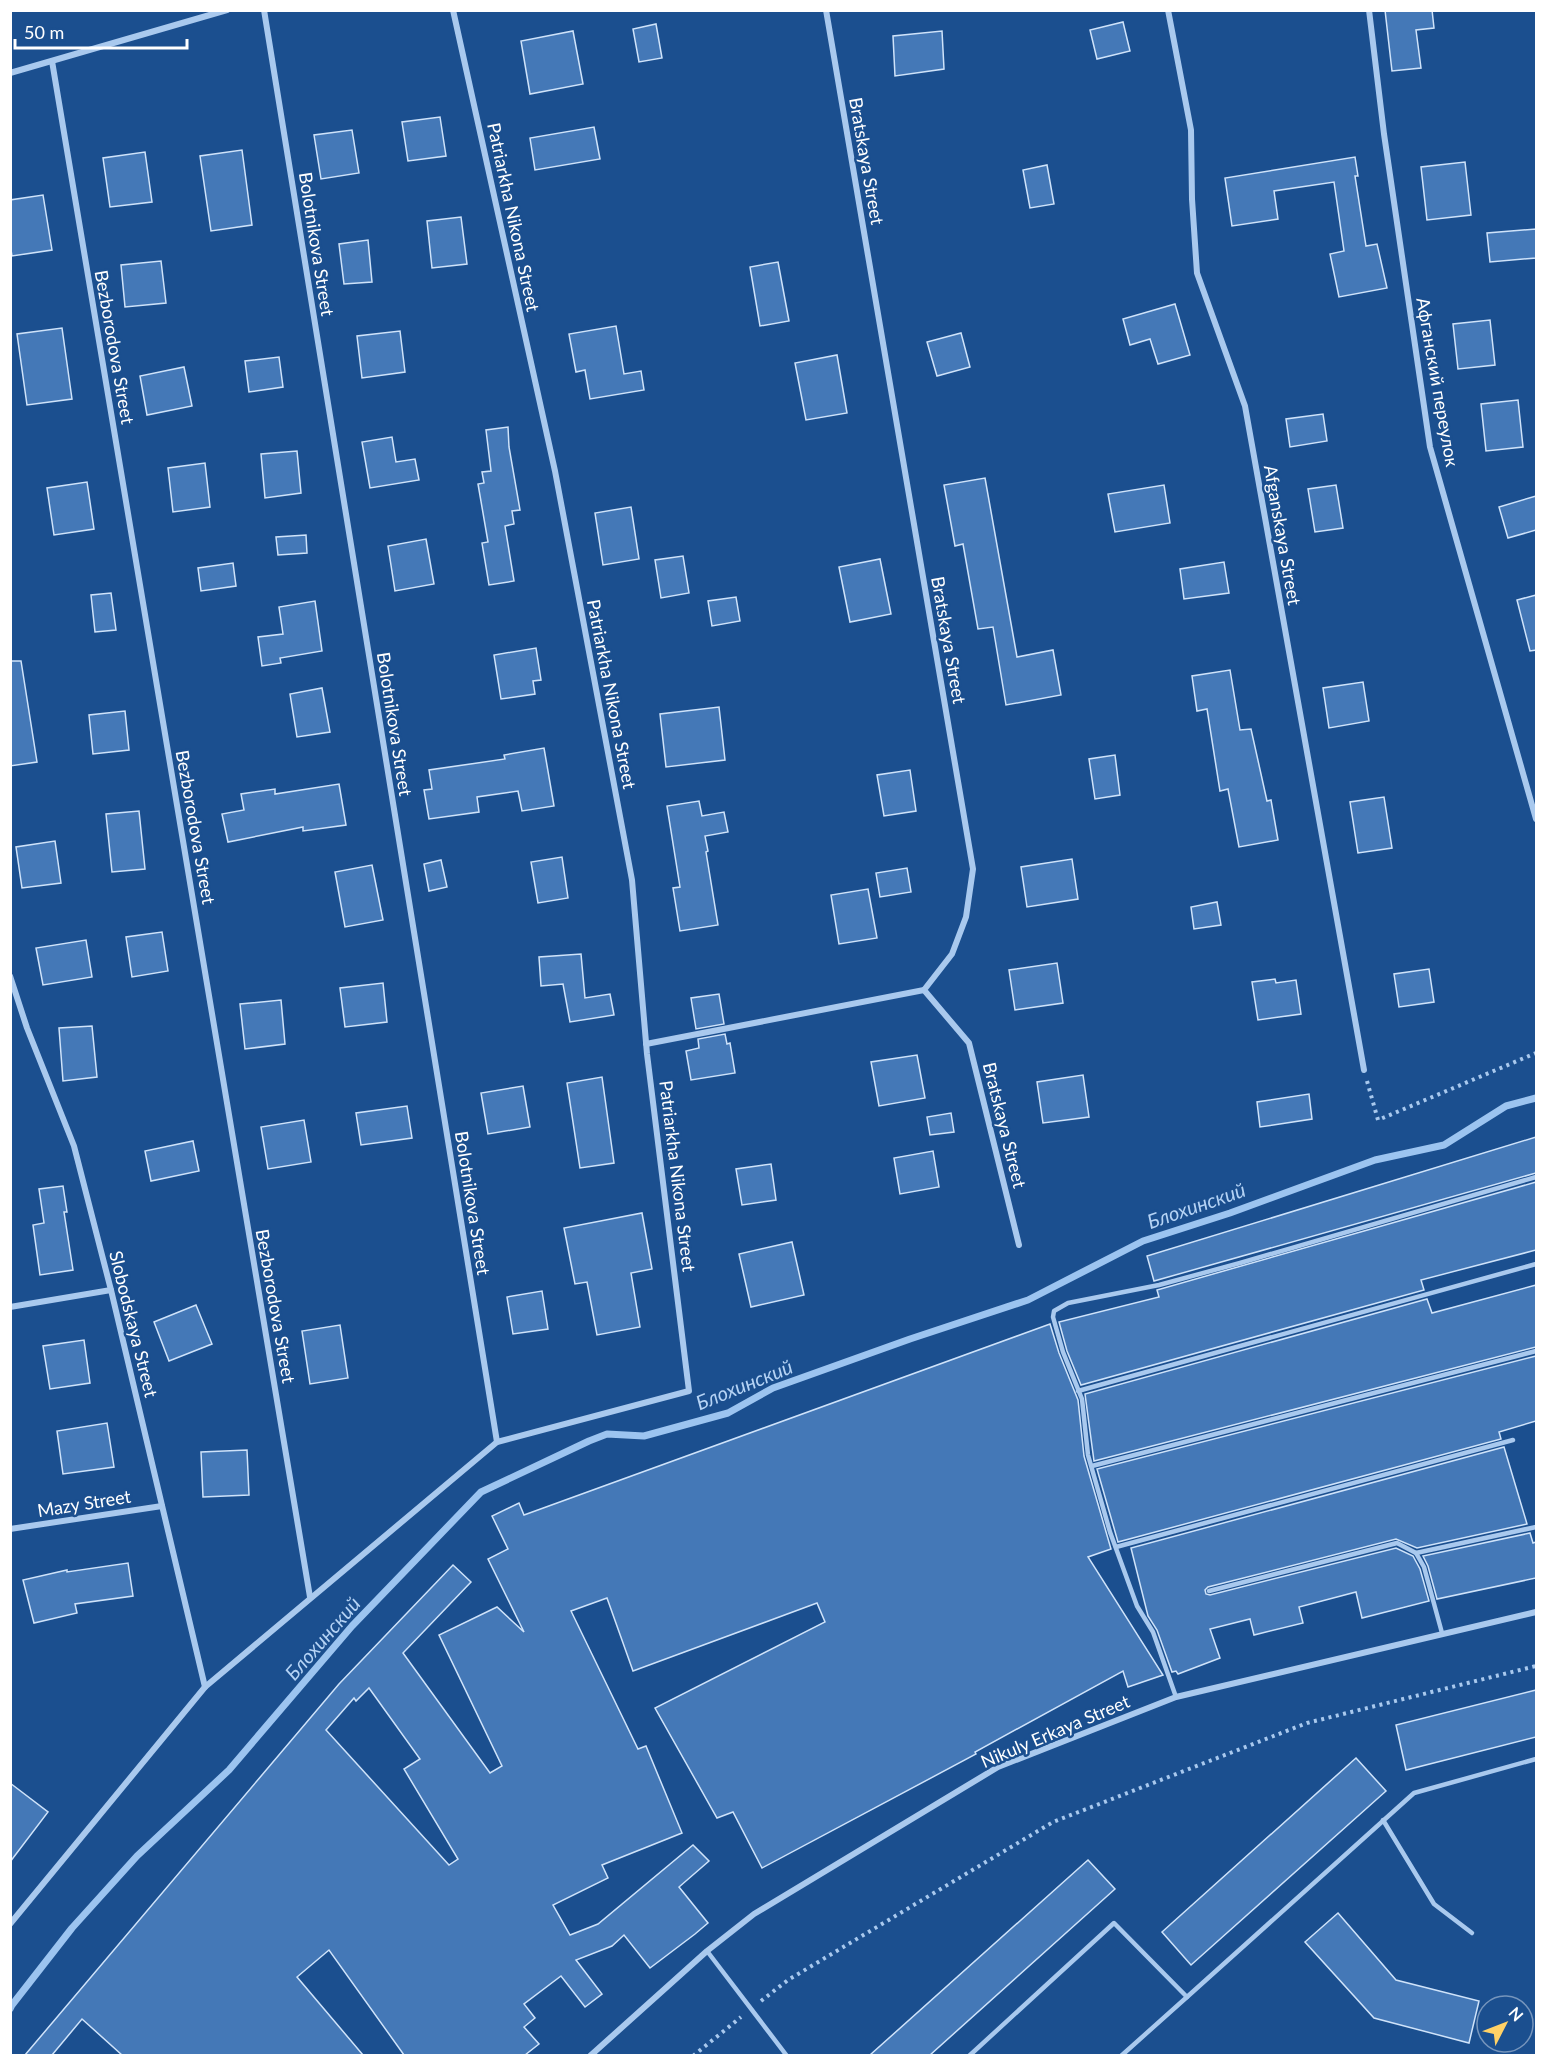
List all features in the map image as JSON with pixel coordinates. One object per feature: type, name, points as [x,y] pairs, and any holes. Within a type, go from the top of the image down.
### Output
[{"type":"street","points":[[10,73],[227,10]]},
{"type":"street","name":"Bolotnikova Street","points":[[264,10],[497,1442]]},
{"type":"street","name":"Patriarkha Nikona Street","points":[[453,10],[555,471],[632,880],[646,1044],[689,1391],[497,1442]]},
{"type":"street","name":"Bratskaya Street","points":[[826,10],[973,869],[966,917],[952,954],[924,990],[969,1043],[1019,1245]]},
{"type":"street","name":"Afganskaya Street","points":[[1168,10],[1191,130],[1192,199],[1197,273],[1245,406],[1364,1070]]},
{"type":"street","name":"Афганский переулок","points":[[1369,10],[1384,134],[1430,447],[1536,819]]},
{"type":"street","name":"Bezborodova Street","points":[[52,61],[310,1597]]},
{"type":"street","name":"Slobodskaya Street","points":[[10,976],[27,1028],[74,1146],[111,1290],[205,1687]]},
{"type":"street","points":[[646,1044],[924,990]]},
{"type":"street","points":[[10,1306],[111,1290]]},
{"type":"street","points":[[10,1924],[205,1687],[497,1442]]},
{"type":"street","name":"Mazy Street","points":[[10,1529],[162,1506]]},
{"type":"street","name":"Nikuly Erkaya Street","points":[[590,2055],[707,1951],[754,1914],[998,1767],[1176,1697],[1536,1612]]},
{"type":"lane","points":[[1176,1697],[1153,1632],[1137,1606],[1116,1547],[1088,1455],[1082,1399],[1063,1352],[1053,1317],[1054,1311],[1068,1303],[1160,1285],[1536,1177]]},
{"type":"lane","points":[[1078,1391],[1536,1264]]},
{"type":"lane","points":[[1092,1466],[1536,1351]]},
{"type":"lane","points":[[1116,1547],[1513,1440]]},
{"type":"lane","points":[[1416,1553],[1536,1527]]},
{"type":"lane","points":[[1209,1591],[1397,1543],[1416,1553],[1424,1567],[1442,1633]]},
{"type":"lane","points":[[1121,2055],[1414,1793],[1536,1759]]},
{"type":"lane","points":[[1383,1820],[1434,1904],[1472,1933]]},
{"type":"lane","points":[[969,2055],[1114,1923],[1187,1997]]},
{"type":"lane","points":[[707,1951],[787,2055]]},
{"type":"path","points":[[1364,1070],[1378,1120],[1536,1053]]},
{"type":"path","points":[[693,2055],[788,1980],[1053,1822],[1307,1723],[1536,1666]]},
{"type":"building","points":[[1385,10],[1432,10],[1434,28],[1416,30],[1421,68],[1392,71]]},
{"type":"building","points":[[1123,22],[1130,51],[1097,59],[1090,30]]},
{"type":"building","points":[[656,24],[662,58],[639,62],[633,29]]},
{"type":"building","points":[[573,31],[583,84],[530,94],[521,41]]},
{"type":"building","points":[[942,31],[944,69],[895,76],[893,36]]},
{"type":"building","points":[[440,117],[446,156],[408,161],[402,122]]},
{"type":"building","points":[[594,127],[600,159],[535,170],[530,138]]},
{"type":"building","points":[[352,130],[359,173],[321,179],[314,135]]},
{"type":"building","points":[[242,150],[252,225],[211,231],[200,156]]},
{"type":"building","points":[[145,152],[152,202],[110,207],[103,158]]},
{"type":"building","points":[[1355,157],[1358,176],[1355,176],[1366,246],[1377,244],[1387,288],[1339,297],[1330,254],[1344,251],[1334,182],[1274,191],[1278,219],[1232,226],[1225,178]]},
{"type":"building","points":[[1465,162],[1471,215],[1427,220],[1421,167]]},
{"type":"building","points":[[1047,165],[1054,204],[1030,208],[1023,170]]},
{"type":"building","points":[[43,195],[52,250],[12,256],[10,200]]},
{"type":"building","points":[[461,217],[467,264],[432,268],[427,221]]},
{"type":"building","points":[[1536,229],[1536,258],[1490,262],[1487,233]]},
{"type":"building","points":[[368,240],[372,282],[344,284],[339,244]]},
{"type":"building","points":[[161,261],[166,303],[125,307],[121,265]]},
{"type":"building","points":[[778,262],[789,321],[760,326],[750,267]]},
{"type":"building","points":[[1175,304],[1190,355],[1158,364],[1150,339],[1130,345],[1123,319]]},
{"type":"building","points":[[1490,320],[1495,365],[1458,369],[1453,324]]},
{"type":"building","points":[[616,326],[624,374],[641,371],[644,390],[590,399],[585,370],[576,372],[569,334]]},
{"type":"building","points":[[62,328],[72,399],[27,405],[17,334]]},
{"type":"building","points":[[400,331],[405,372],[362,378],[357,336]]},
{"type":"building","points":[[961,333],[970,367],[937,376],[927,342]]},
{"type":"building","points":[[837,355],[847,413],[806,420],[795,363]]},
{"type":"building","points":[[279,357],[283,387],[249,392],[245,361]]},
{"type":"building","points":[[184,367],[192,406],[147,415],[140,376]]},
{"type":"building","points":[[1518,400],[1523,447],[1486,451],[1481,404]]},
{"type":"building","points":[[1323,414],[1327,441],[1290,447],[1286,419]]},
{"type":"building","points":[[508,427],[509,447],[520,510],[512,511],[514,524],[505,526],[514,581],[489,585],[482,543],[488,542],[478,484],[484,483],[482,472],[491,471],[486,430]]},
{"type":"building","points":[[392,437],[396,462],[415,459],[419,480],[370,488],[362,442]]},
{"type":"building","points":[[297,451],[301,493],[265,498],[261,454]]},
{"type":"building","points":[[205,463],[210,507],[173,512],[168,468]]},
{"type":"building","points":[[985,478],[1017,657],[1053,650],[1061,695],[1006,705],[993,627],[978,629],[963,544],[955,546],[944,485]]},
{"type":"building","points":[[87,482],[94,529],[54,535],[47,488]]},
{"type":"building","points":[[1164,485],[1170,523],[1115,532],[1108,494]]},
{"type":"building","points":[[1336,485],[1343,528],[1315,532],[1308,489]]},
{"type":"building","points":[[1536,496],[1536,530],[1508,538],[1499,507]]},
{"type":"building","points":[[631,507],[639,559],[603,565],[595,513]]},
{"type":"building","points":[[306,535],[307,553],[278,555],[276,537]]},
{"type":"building","points":[[426,539],[434,584],[395,591],[388,546]]},
{"type":"building","points":[[683,556],[689,593],[661,598],[655,560]]},
{"type":"building","points":[[880,559],[891,614],[850,622],[839,567]]},
{"type":"building","points":[[1224,562],[1229,593],[1184,599],[1180,569]]},
{"type":"building","points":[[233,563],[236,586],[201,591],[198,568]]},
{"type":"building","points":[[111,593],[116,630],[95,632],[91,595]]},
{"type":"building","points":[[1536,595],[1536,650],[1530,651],[1517,600]]},
{"type":"building","points":[[736,597],[740,621],[712,626],[708,601]]},
{"type":"building","points":[[315,601],[322,651],[280,658],[281,663],[262,666],[258,637],[283,634],[279,607]]},
{"type":"building","points":[[536,648],[541,680],[533,681],[535,694],[501,699],[494,655]]},
{"type":"building","points":[[10,661],[21,661],[37,762],[10,766]]},
{"type":"building","points":[[1230,670],[1240,730],[1251,729],[1267,801],[1271,800],[1278,840],[1239,847],[1228,789],[1220,791],[1207,709],[1197,711],[1192,676]]},
{"type":"building","points":[[1363,682],[1369,721],[1329,728],[1323,688]]},
{"type":"building","points":[[322,688],[330,732],[297,737],[290,694]]},
{"type":"building","points":[[719,707],[725,760],[666,767],[660,714]]},
{"type":"building","points":[[125,711],[129,750],[93,754],[89,715]]},
{"type":"building","points":[[544,748],[554,806],[522,811],[518,791],[477,797],[479,812],[429,819],[424,790],[432,789],[429,770],[505,759],[504,755]]},
{"type":"building","points":[[1115,755],[1120,795],[1095,799],[1089,759]]},
{"type":"building","points":[[910,770],[916,811],[884,816],[877,775]]},
{"type":"building","points":[[339,784],[346,825],[303,831],[303,827],[228,842],[222,814],[244,810],[241,794],[275,789],[275,794]]},
{"type":"building","points":[[1384,797],[1392,848],[1358,853],[1350,802]]},
{"type":"building","points":[[699,801],[702,816],[724,812],[728,832],[705,836],[718,925],[680,931],[673,888],[680,887],[667,806]]},
{"type":"building","points":[[139,811],[145,869],[112,872],[106,814]]},
{"type":"building","points":[[55,841],[61,883],[22,888],[16,847]]},
{"type":"building","points":[[562,857],[568,898],[538,903],[531,862]]},
{"type":"building","points":[[1072,859],[1078,899],[1027,907],[1021,867]]},
{"type":"building","points":[[441,860],[447,887],[429,891],[424,864]]},
{"type":"building","points":[[372,865],[383,920],[345,927],[335,872]]},
{"type":"building","points":[[907,868],[911,892],[880,897],[876,873]]},
{"type":"building","points":[[868,889],[877,938],[839,944],[831,895]]},
{"type":"building","points":[[1217,902],[1221,925],[1194,929],[1191,907]]},
{"type":"building","points":[[162,932],[168,971],[132,977],[126,937]]},
{"type":"building","points":[[86,940],[92,977],[43,985],[36,948]]},
{"type":"building","points":[[581,954],[585,998],[610,994],[614,1015],[570,1022],[563,984],[541,986],[539,957]]},
{"type":"building","points":[[1057,963],[1063,1003],[1015,1010],[1009,970]]},
{"type":"building","points":[[1429,969],[1434,1002],[1399,1007],[1394,974]]},
{"type":"building","points":[[1275,979],[1276,983],[1296,980],[1301,1014],[1258,1020],[1252,982]]},
{"type":"building","points":[[383,983],[387,1022],[345,1027],[340,988]]},
{"type":"building","points":[[719,994],[724,1024],[696,1029],[691,998]]},
{"type":"building","points":[[281,1000],[285,1044],[245,1049],[240,1004]]},
{"type":"building","points":[[92,1026],[97,1077],[63,1081],[59,1028]]},
{"type":"building","points":[[725,1034],[727,1044],[730,1043],[735,1073],[691,1080],[686,1051],[699,1048],[698,1039]]},
{"type":"building","points":[[917,1055],[925,1098],[879,1106],[871,1062]]},
{"type":"building","points":[[1083,1075],[1089,1117],[1043,1123],[1037,1082]]},
{"type":"building","points":[[602,1077],[614,1163],[580,1168],[567,1083]]},
{"type":"building","points":[[523,1086],[530,1127],[488,1134],[481,1093]]},
{"type":"building","points":[[1309,1094],[1312,1119],[1260,1127],[1257,1102]]},
{"type":"building","points":[[407,1106],[412,1138],[361,1145],[356,1113]]},
{"type":"building","points":[[951,1113],[954,1132],[930,1135],[927,1117]]},
{"type":"building","points":[[304,1120],[311,1162],[268,1169],[261,1127]]},
{"type":"building","points":[[1536,1137],[1536,1173],[1154,1281],[1147,1256]]},
{"type":"building","points":[[193,1141],[199,1171],[151,1181],[145,1151]]},
{"type":"building","points":[[933,1151],[939,1187],[900,1194],[894,1158]]},
{"type":"building","points":[[771,1164],[776,1200],[742,1205],[736,1169]]},
{"type":"building","points":[[1536,1182],[1536,1250],[1421,1280],[1424,1290],[1081,1385],[1067,1351],[1059,1322],[1159,1297],[1157,1290]]},
{"type":"building","points":[[63,1186],[67,1212],[64,1212],[73,1270],[40,1275],[33,1225],[44,1223],[39,1189]]},
{"type":"building","points":[[642,1213],[652,1269],[631,1273],[640,1327],[597,1335],[587,1282],[575,1284],[564,1228]]},
{"type":"building","points":[[792,1242],[804,1295],[751,1307],[739,1254]]},
{"type":"building","points":[[1536,1285],[1536,1347],[1094,1461],[1085,1394],[1427,1299],[1432,1313]]},
{"type":"building","points":[[542,1291],[548,1329],[513,1334],[507,1297]]},
{"type":"building","points":[[196,1305],[212,1344],[169,1361],[154,1322]]},
{"type":"building","points":[[1050,1324],[1078,1400],[1084,1456],[1111,1549],[1088,1557],[1163,1675],[1128,1687],[1123,1671],[975,1752],[976,1754],[762,1868],[733,1812],[717,1818],[655,1708],[825,1622],[817,1603],[633,1671],[607,1598],[571,1611],[638,1749],[646,1746],[682,1833],[602,1865],[608,1878],[553,1905],[570,1935],[598,1924],[693,1845],[709,1861],[679,1887],[708,1923],[695,1934],[650,1968],[624,1935],[612,1946],[576,1960],[602,1994],[585,2007],[561,1976],[524,2004],[535,2018],[524,2027],[539,2044],[525,2055],[404,2055],[329,1950],[297,1977],[363,2055],[122,2055],[82,2019],[52,2055],[25,2055],[339,1684],[453,1565],[471,1582],[403,1653],[490,1773],[502,1766],[439,1635],[497,1607],[524,1632],[488,1559],[508,1549],[492,1516],[519,1503],[524,1515]],"holes":[[[369,1688],[420,1759],[404,1769],[458,1859],[449,1865],[326,1730],[354,1698],[356,1701]]]},
{"type":"building","points":[[340,1325],[348,1378],[310,1384],[302,1331]]},
{"type":"building","points":[[84,1340],[90,1383],[50,1389],[43,1346]]},
{"type":"building","points":[[1536,1356],[1536,1421],[1499,1432],[1501,1439],[1118,1542],[1097,1469]]},
{"type":"building","points":[[107,1423],[114,1467],[63,1474],[57,1431]]},
{"type":"building","points":[[1504,1447],[1527,1524],[1417,1548],[1396,1539],[1208,1587],[1205,1590],[1206,1594],[1210,1595],[1396,1548],[1413,1556],[1420,1569],[1429,1601],[1362,1618],[1356,1592],[1299,1607],[1303,1623],[1254,1635],[1250,1619],[1210,1629],[1220,1658],[1178,1674],[1176,1671],[1172,1672],[1157,1630],[1148,1616],[1131,1548]]},
{"type":"building","points":[[247,1450],[249,1495],[203,1497],[201,1452]]},
{"type":"building","points":[[1530,1533],[1533,1543],[1536,1542],[1536,1578],[1437,1599],[1423,1556]]},
{"type":"building","points":[[128,1563],[133,1596],[75,1604],[77,1613],[34,1623],[23,1580],[67,1570],[67,1572]]},
{"type":"building","points":[[1536,1690],[1536,1737],[1406,1770],[1396,1725]]},
{"type":"building","points":[[1356,1758],[1386,1791],[1191,1965],[1162,1932]]},
{"type":"building","points":[[10,1783],[48,1812],[10,1862]]},
{"type":"building","points":[[1088,1860],[1115,1889],[930,2055],[870,2055]]},
{"type":"building","points":[[1338,1913],[1396,1980],[1475,2000],[1475,2018],[1469,2043],[1374,2018],[1305,1942]]},
{"type":"waterway","name":"Блохинский","points":[[10,2009],[72,1928],[137,1856],[229,1770],[352,1626],[481,1492],[607,1434],[644,1436],[728,1413],[773,1388],[1028,1300],[1143,1241],[1230,1213],[1375,1160],[1444,1145],[1506,1106],[1536,1098]]}]
